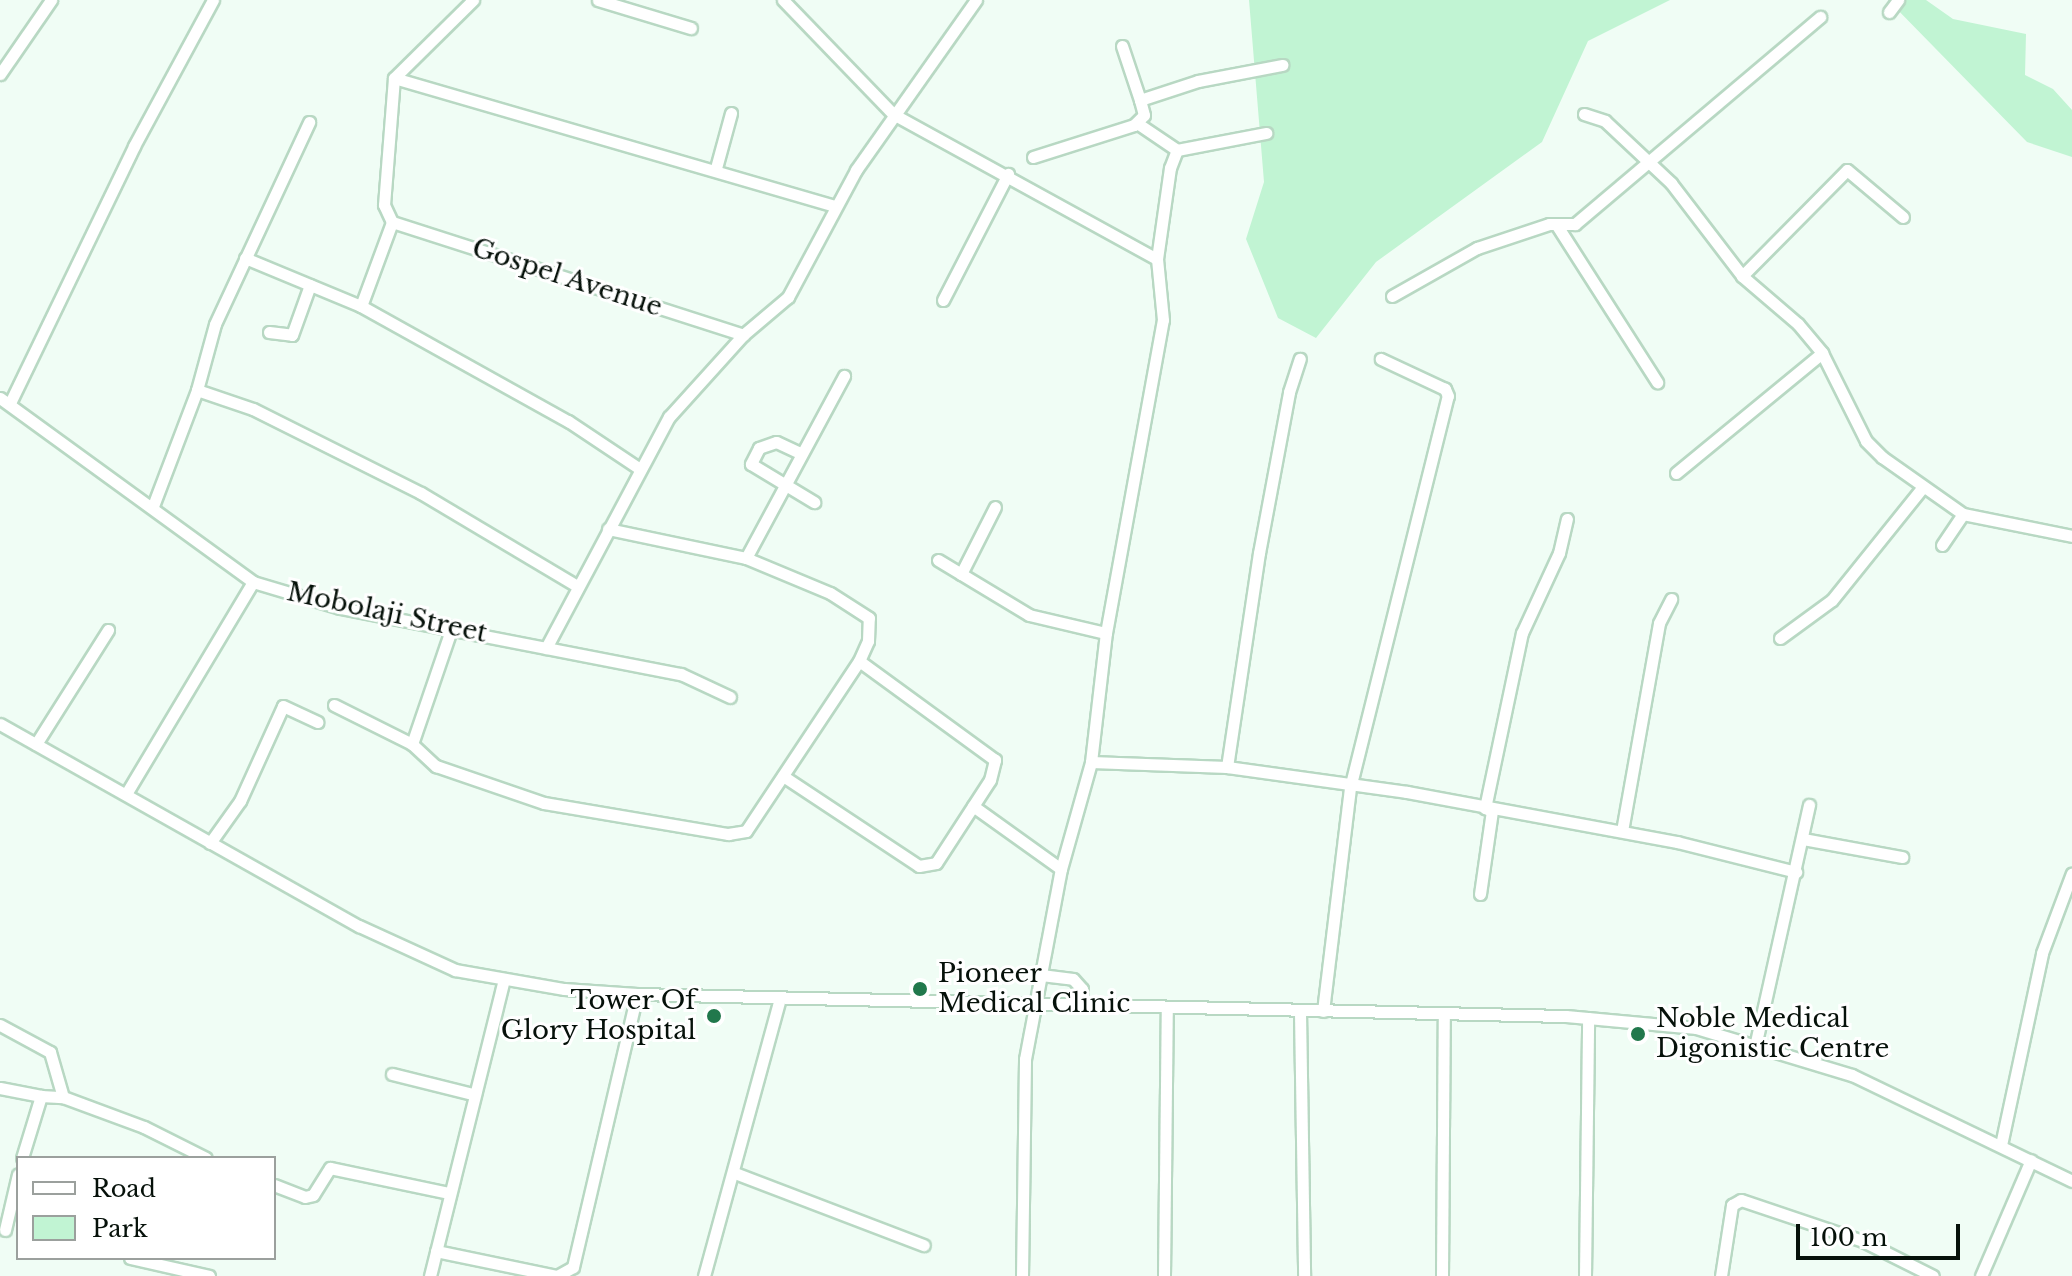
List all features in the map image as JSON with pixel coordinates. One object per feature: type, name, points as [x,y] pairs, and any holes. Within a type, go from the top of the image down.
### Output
[{"type":"street","points":[[0,74],[51,0]]},
{"type":"street","points":[[5,400],[134,146],[213,0]]},
{"type":"street","points":[[361,306],[392,222],[384,205],[394,78],[473,0]]},
{"type":"street","points":[[598,0],[691,28]]},
{"type":"street","points":[[783,0],[893,114],[1008,174],[1157,259]]},
{"type":"street","points":[[546,648],[669,417],[743,335],[788,297],[835,206],[893,114],[976,0]]},
{"type":"street","points":[[1889,12],[1898,0]]},
{"type":"street","points":[[1392,296],[1477,248],[1556,224],[1575,224],[1648,167],[1820,17]]},
{"type":"street","points":[[1033,157],[1137,123],[1144,115],[1122,46]]},
{"type":"street","points":[[1140,100],[1198,81],[1282,65]]},
{"type":"street","points":[[394,78],[716,168],[835,206]]},
{"type":"street","points":[[716,168],[731,113]]},
{"type":"street","points":[[1584,114],[1605,121],[1648,167],[1671,183],[1742,276],[1798,324],[1822,353],[1866,441],[1923,487],[1963,514],[2072,536]]},
{"type":"street","points":[[153,506],[197,390],[215,324],[309,122]]},
{"type":"street","points":[[1137,123],[1177,150],[1266,133]]},
{"type":"street","points":[[1022,1276],[1025,1059],[1061,869],[1091,762],[1106,633],[1163,320],[1157,259],[1170,168],[1177,150]]},
{"type":"street","points":[[1742,276],[1847,170],[1903,217]]},
{"type":"street","points":[[943,300],[1008,174]]},
{"type":"street","name":"Gospel Avenue","points":[[392,222],[743,335]]},
{"type":"street","points":[[1556,224],[1657,382]]},
{"type":"street","points":[[245,258],[361,306],[555,413],[640,469]]},
{"type":"street","points":[[269,332],[292,335],[310,285]]},
{"type":"street","points":[[1676,473],[1822,353]]},
{"type":"street","points":[[1227,767],[1259,553],[1289,392],[1300,359]]},
{"type":"street","points":[[1323,1011],[1350,788],[1448,396],[1445,389],[1381,359]]},
{"type":"street","points":[[746,558],[844,376]]},
{"type":"street","points":[[197,390],[253,409],[421,493],[577,586]]},
{"type":"street","name":"Mobolaji Street","points":[[5,400],[253,582],[340,608],[452,627],[681,674],[730,697]]},
{"type":"street","points":[[800,453],[776,442],[759,448],[751,464],[814,502]]},
{"type":"street","points":[[1780,638],[1832,600],[1923,487]]},
{"type":"street","points":[[961,574],[995,507]]},
{"type":"street","points":[[1942,545],[1963,514]]},
{"type":"street","points":[[1485,808],[1522,633],[1559,553],[1567,519]]},
{"type":"street","points":[[334,705],[412,744],[436,766],[544,803],[728,834],[746,831],[859,661],[870,627],[866,614],[746,558],[608,529]]},
{"type":"street","points":[[938,560],[1029,615],[1106,633]]},
{"type":"street","points":[[126,794],[253,582]]},
{"type":"street","points":[[1622,831],[1659,623],[1671,599]]},
{"type":"street","points":[[412,744],[452,627]]},
{"type":"street","points":[[36,744],[108,630]]},
{"type":"street","points":[[783,776],[924,868],[936,863],[996,767],[992,753],[859,661]]},
{"type":"street","points":[[210,843],[246,789],[283,706],[317,722]]},
{"type":"street","points":[[0,724],[210,843],[413,952],[455,970],[504,979],[637,994],[1588,1018],[1696,1028],[1756,1042],[1852,1075],[2072,1181]]},
{"type":"street","points":[[1091,762],[1227,767],[1350,788],[1407,792],[1622,831],[1796,872]]},
{"type":"street","points":[[1756,1042],[1809,805]]},
{"type":"street","points":[[973,806],[1061,869]]},
{"type":"street","points":[[1480,894],[1492,811],[1485,808]]},
{"type":"street","points":[[1803,839],[1902,857]]},
{"type":"street","points":[[2001,1145],[2042,953],[2072,873]]},
{"type":"street","points":[[1041,975],[1073,979],[1082,989],[1081,1006]]},
{"type":"street","points":[[430,1276],[472,1094],[504,979]]},
{"type":"street","points":[[436,1251],[557,1276],[573,1267],[637,994]]},
{"type":"street","points":[[704,1276],[735,1173],[780,998]]},
{"type":"street","points":[[1164,1276],[1167,1008]]},
{"type":"street","points":[[1300,1012],[1304,1276]]},
{"type":"street","points":[[1442,1276],[1444,1016]]},
{"type":"street","points":[[1585,1276],[1588,1018]]},
{"type":"street","points":[[0,1025],[50,1052],[63,1097]]},
{"type":"street","points":[[392,1074],[472,1094]]},
{"type":"street","points":[[0,1088],[63,1097],[144,1127],[202,1156]]},
{"type":"street","points":[[23,1156],[41,1096]]},
{"type":"street","points":[[1981,1276],[2031,1160]]},
{"type":"street","points":[[276,1186],[305,1197],[313,1195],[330,1168],[449,1193]]},
{"type":"street","points":[[735,1173],[924,1245]]},
{"type":"street","points":[[2,1229],[16,1181]]},
{"type":"street","points":[[1721,1276],[1732,1205],[1741,1200],[1863,1241],[1933,1276]]},
{"type":"street","points":[[139,1260],[209,1276]]},
{"type":"green space","points":[[1249,0],[1670,0],[1588,41],[1542,142],[1376,262],[1316,338],[1278,318],[1246,239],[1264,182]]},
{"type":"green space","points":[[1888,0],[1926,0],[1953,19],[2026,34],[2025,75],[2053,89],[2072,110],[2072,157],[2027,142]]},
{"type":"place","name":"Pioneer Medical Clinic","points":[[920,989]]},
{"type":"place","name":"Tower Of Glory Hospital","points":[[714,1016]]},
{"type":"place","name":"Noble Medical Digonistic Centre","points":[[1638,1034]]}]
